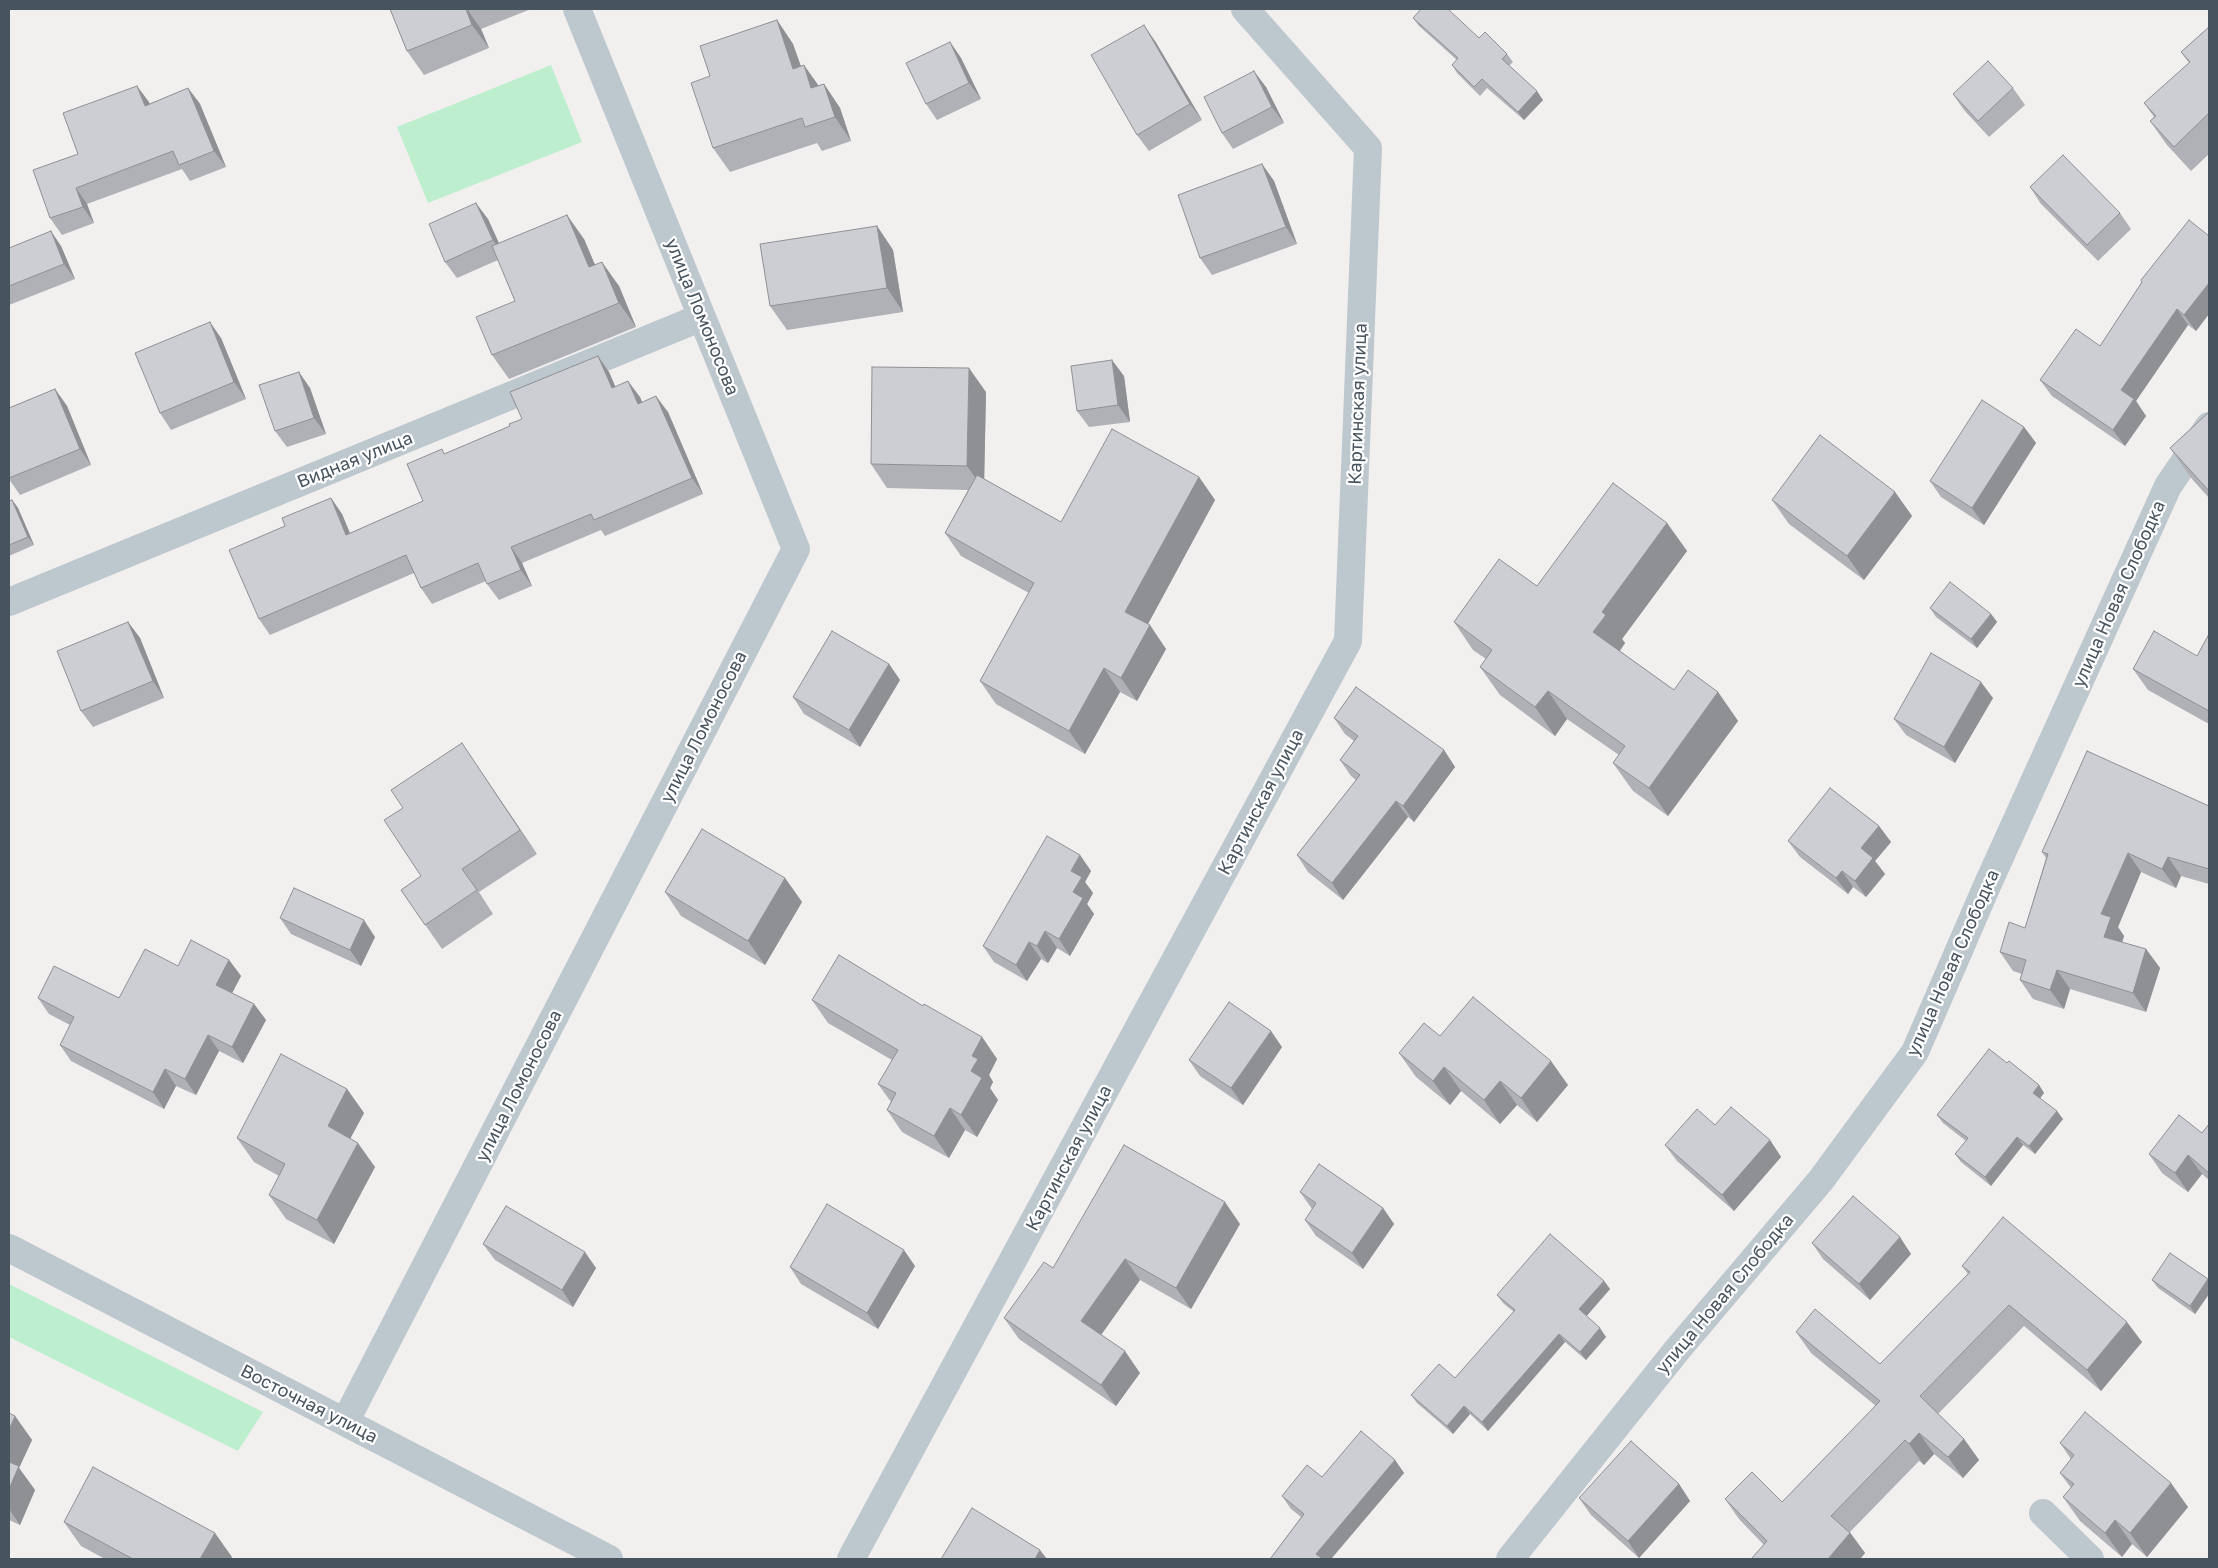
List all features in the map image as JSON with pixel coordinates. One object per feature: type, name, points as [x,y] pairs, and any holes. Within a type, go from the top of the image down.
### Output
[{"type":"street","name":"улица Ломоносова","points":[[345,1422],[796,548],[577,9]]},
{"type":"street","name":"Картинская улица","points":[[851,1559],[1348,641],[1368,148],[1245,9]]},
{"type":"street","name":"Видная улица","points":[[9,602],[702,317]]},
{"type":"street","name":"улица Новая Слободка","points":[[1510,1559],[1677,1350],[1821,1180],[1916,1052],[1986,888],[2168,486],[2209,426]]},
{"type":"street","name":"Восточная улица","points":[[9,1248],[609,1559]]},
{"type":"street","points":[[2043,1513],[2090,1559]]},
{"type":"green space","points":[[551,65],[582,142],[428,203],[397,127]]},
{"type":"green space","points":[[9,1284],[263,1412],[238,1451],[9,1337]]},
{"type":"building","points":[[390,9],[466,9],[472,25],[407,51]]},
{"type":"building","points":[[1421,9],[1448,9],[1479,38],[1485,32],[1507,54],[1502,59],[1537,91],[1518,112],[1482,79],[1474,87],[1452,65],[1458,58],[1413,18]]},
{"type":"building","points":[[777,20],[793,69],[804,65],[811,88],[824,84],[835,117],[805,127],[802,118],[713,148],[691,83],[710,76],[700,46]]},
{"type":"building","points":[[1144,25],[1190,104],[1137,135],[1091,55]]},
{"type":"building","points":[[2209,27],[2209,113],[2174,147],[2150,121],[2156,116],[2144,103],[2190,62],[2181,52]]},
{"type":"building","points":[[950,42],[969,83],[926,104],[906,63]]},
{"type":"building","points":[[1988,61],[2013,88],[1978,121],[1953,94]]},
{"type":"building","points":[[1254,71],[1272,107],[1222,133],[1204,97]]},
{"type":"building","points":[[137,86],[145,106],[188,88],[214,151],[179,165],[173,151],[76,188],[83,207],[50,218],[33,170],[78,154],[63,113]]},
{"type":"building","points":[[2063,155],[2120,213],[2087,245],[2030,187]]},
{"type":"building","points":[[1262,164],[1286,227],[1200,258],[1178,195]]},
{"type":"building","points":[[476,203],[493,240],[445,262],[429,224]]},
{"type":"building","points":[[567,215],[589,267],[602,262],[619,303],[492,355],[476,317],[515,301],[492,246]]},
{"type":"building","points":[[2189,220],[2209,236],[2209,283],[2184,315],[2177,309],[2121,390],[2134,399],[2113,430],[2040,380],[2076,329],[2100,346],[2142,282],[2141,280]]},
{"type":"building","points":[[877,226],[887,288],[770,306],[760,244]]},
{"type":"building","points":[[51,231],[64,264],[9,286],[9,248]]},
{"type":"building","points":[[210,322],[234,382],[160,413],[135,353]]},
{"type":"building","points":[[598,356],[612,388],[628,381],[638,404],[656,396],[692,478],[594,520],[591,514],[511,547],[521,570],[487,584],[478,563],[421,588],[406,555],[259,619],[229,550],[285,526],[282,518],[331,498],[346,535],[423,501],[407,464],[442,449],[444,454],[510,426],[509,424],[522,419],[510,392]]},
{"type":"building","points":[[1112,360],[1118,405],[1077,411],[1071,366]]},
{"type":"building","points":[[872,367],[969,368],[967,466],[871,464]]},
{"type":"building","points":[[299,372],[314,418],[275,431],[259,385]]},
{"type":"building","points":[[55,389],[80,449],[9,478],[9,408]]},
{"type":"building","points":[[1982,400],[2024,427],[1972,508],[1930,481]]},
{"type":"building","points":[[2209,412],[2209,491],[2170,448]]},
{"type":"building","points":[[1112,429],[1199,477],[1125,612],[1150,625],[1121,678],[1104,668],[1069,731],[980,681],[1034,583],[945,533],[977,475],[1061,522]]},
{"type":"building","points":[[1820,435],[1895,492],[1847,556],[1772,500]]},
{"type":"building","points":[[1613,483],[1667,523],[1602,612],[1606,615],[1593,632],[1674,690],[1688,670],[1718,692],[1649,788],[1613,763],[1625,746],[1548,691],[1535,707],[1480,667],[1492,650],[1454,622],[1499,559],[1537,586]]},
{"type":"building","points":[[12,500],[28,537],[9,545],[9,501]]},
{"type":"building","points":[[1950,582],[1991,614],[1971,639],[1930,608]]},
{"type":"building","points":[[128,622],[153,681],[81,711],[57,651]]},
{"type":"building","points":[[832,631],[889,664],[849,730],[793,697]]},
{"type":"building","points":[[2154,631],[2197,656],[2209,634],[2209,711],[2133,669]]},
{"type":"building","points":[[1931,653],[1981,682],[1944,747],[1894,719]]},
{"type":"building","points":[[1356,687],[1444,750],[1403,806],[1396,801],[1332,883],[1297,855],[1360,775],[1340,760],[1358,736],[1334,718]]},
{"type":"building","points":[[462,743],[520,830],[462,869],[477,890],[425,925],[401,890],[421,876],[384,820],[403,808],[391,790]]},
{"type":"building","points":[[2087,751],[2209,806],[2209,869],[2168,857],[2162,869],[2128,853],[2101,914],[2111,917],[2104,937],[2146,949],[2133,993],[2057,970],[2050,990],[2020,980],[2026,960],[2000,952],[2009,922],[2025,928],[2048,854],[2042,852]]},
{"type":"building","points":[[1830,788],[1879,826],[1861,848],[1873,858],[1855,881],[1842,871],[1836,878],[1788,841]]},
{"type":"building","points":[[702,829],[785,878],[748,941],[665,892]]},
{"type":"building","points":[[1047,836],[1080,855],[1071,871],[1082,877],[1073,892],[1083,898],[1059,939],[1045,931],[1037,946],[1029,942],[1016,965],[983,946]]},
{"type":"building","points":[[294,888],[364,920],[350,950],[280,918]]},
{"type":"building","points":[[191,940],[229,960],[216,985],[254,1004],[232,1047],[208,1035],[185,1079],[165,1069],[153,1092],[60,1045],[74,1017],[38,998],[54,966],[119,998],[145,949],[178,966]]},
{"type":"building","points":[[839,955],[923,1006],[924,1004],[982,1037],[972,1056],[978,1059],[971,1071],[982,1078],[961,1115],[950,1108],[934,1136],[887,1110],[896,1093],[878,1084],[898,1050],[812,1000]]},
{"type":"building","points":[[1473,997],[1551,1061],[1521,1098],[1500,1081],[1484,1100],[1444,1067],[1433,1081],[1399,1053],[1424,1023],[1440,1036]]},
{"type":"building","points":[[1229,1002],[1271,1031],[1231,1088],[1189,1060]]},
{"type":"building","points":[[1989,1049],[2007,1063],[2009,1061],[2039,1085],[2033,1093],[2057,1111],[2029,1146],[2017,1137],[1985,1177],[1955,1154],[1968,1138],[1937,1115]]},
{"type":"building","points":[[281,1054],[347,1089],[328,1126],[358,1143],[317,1220],[269,1195],[285,1164],[237,1138]]},
{"type":"building","points":[[1731,1107],[1770,1140],[1722,1195],[1665,1145],[1697,1109],[1715,1125]]},
{"type":"building","points":[[2179,1115],[2202,1133],[2209,1124],[2209,1173],[2188,1155],[2175,1173],[2149,1154]]},
{"type":"building","points":[[1124,1145],[1225,1202],[1176,1288],[1125,1259],[1081,1321],[1125,1351],[1101,1385],[1004,1318],[1044,1262],[1053,1268]]},
{"type":"building","points":[[1319,1164],[1383,1208],[1352,1253],[1305,1220],[1316,1203],[1300,1192]]},
{"type":"building","points":[[1853,1196],[1900,1237],[1859,1284],[1812,1243]]},
{"type":"building","points":[[827,1204],[904,1250],[867,1313],[790,1267]]},
{"type":"building","points":[[506,1206],[585,1252],[562,1290],[483,1244]]},
{"type":"building","points":[[2003,1217],[2127,1322],[2087,1370],[2009,1305],[1920,1396],[1964,1439],[1948,1457],[1919,1433],[1909,1444],[1905,1440],[1831,1516],[1850,1533],[1828,1559],[1751,1559],[1767,1541],[1725,1499],[1752,1472],[1782,1502],[1880,1401],[1796,1332],[1815,1309],[1880,1364],[1970,1272],[1962,1266]]},
{"type":"building","points":[[1550,1234],[1604,1281],[1579,1309],[1600,1328],[1580,1352],[1559,1334],[1482,1422],[1464,1406],[1447,1426],[1411,1395],[1439,1364],[1455,1378],[1515,1310],[1497,1295]]},
{"type":"building","points":[[2170,1253],[2208,1279],[2190,1306],[2152,1280]]},
{"type":"building","points":[[2085,1412],[2171,1483],[2130,1533],[2115,1520],[2105,1533],[2063,1497],[2074,1484],[2060,1473],[2074,1455],[2060,1443]]},
{"type":"building","points":[[9,1413],[15,1416],[9,1430]]},
{"type":"building","points":[[1361,1431],[1395,1460],[1316,1554],[1323,1559],[1270,1559],[1304,1514],[1282,1496],[1307,1465],[1322,1477]]},
{"type":"building","points":[[1631,1441],[1679,1484],[1628,1541],[1579,1498]]},
{"type":"building","points":[[9,1462],[19,1466],[9,1489]]},
{"type":"building","points":[[93,1467],[215,1533],[200,1559],[133,1559],[64,1522]]},
{"type":"building","points":[[972,1508],[1040,1550],[1035,1559],[941,1559]]}]
